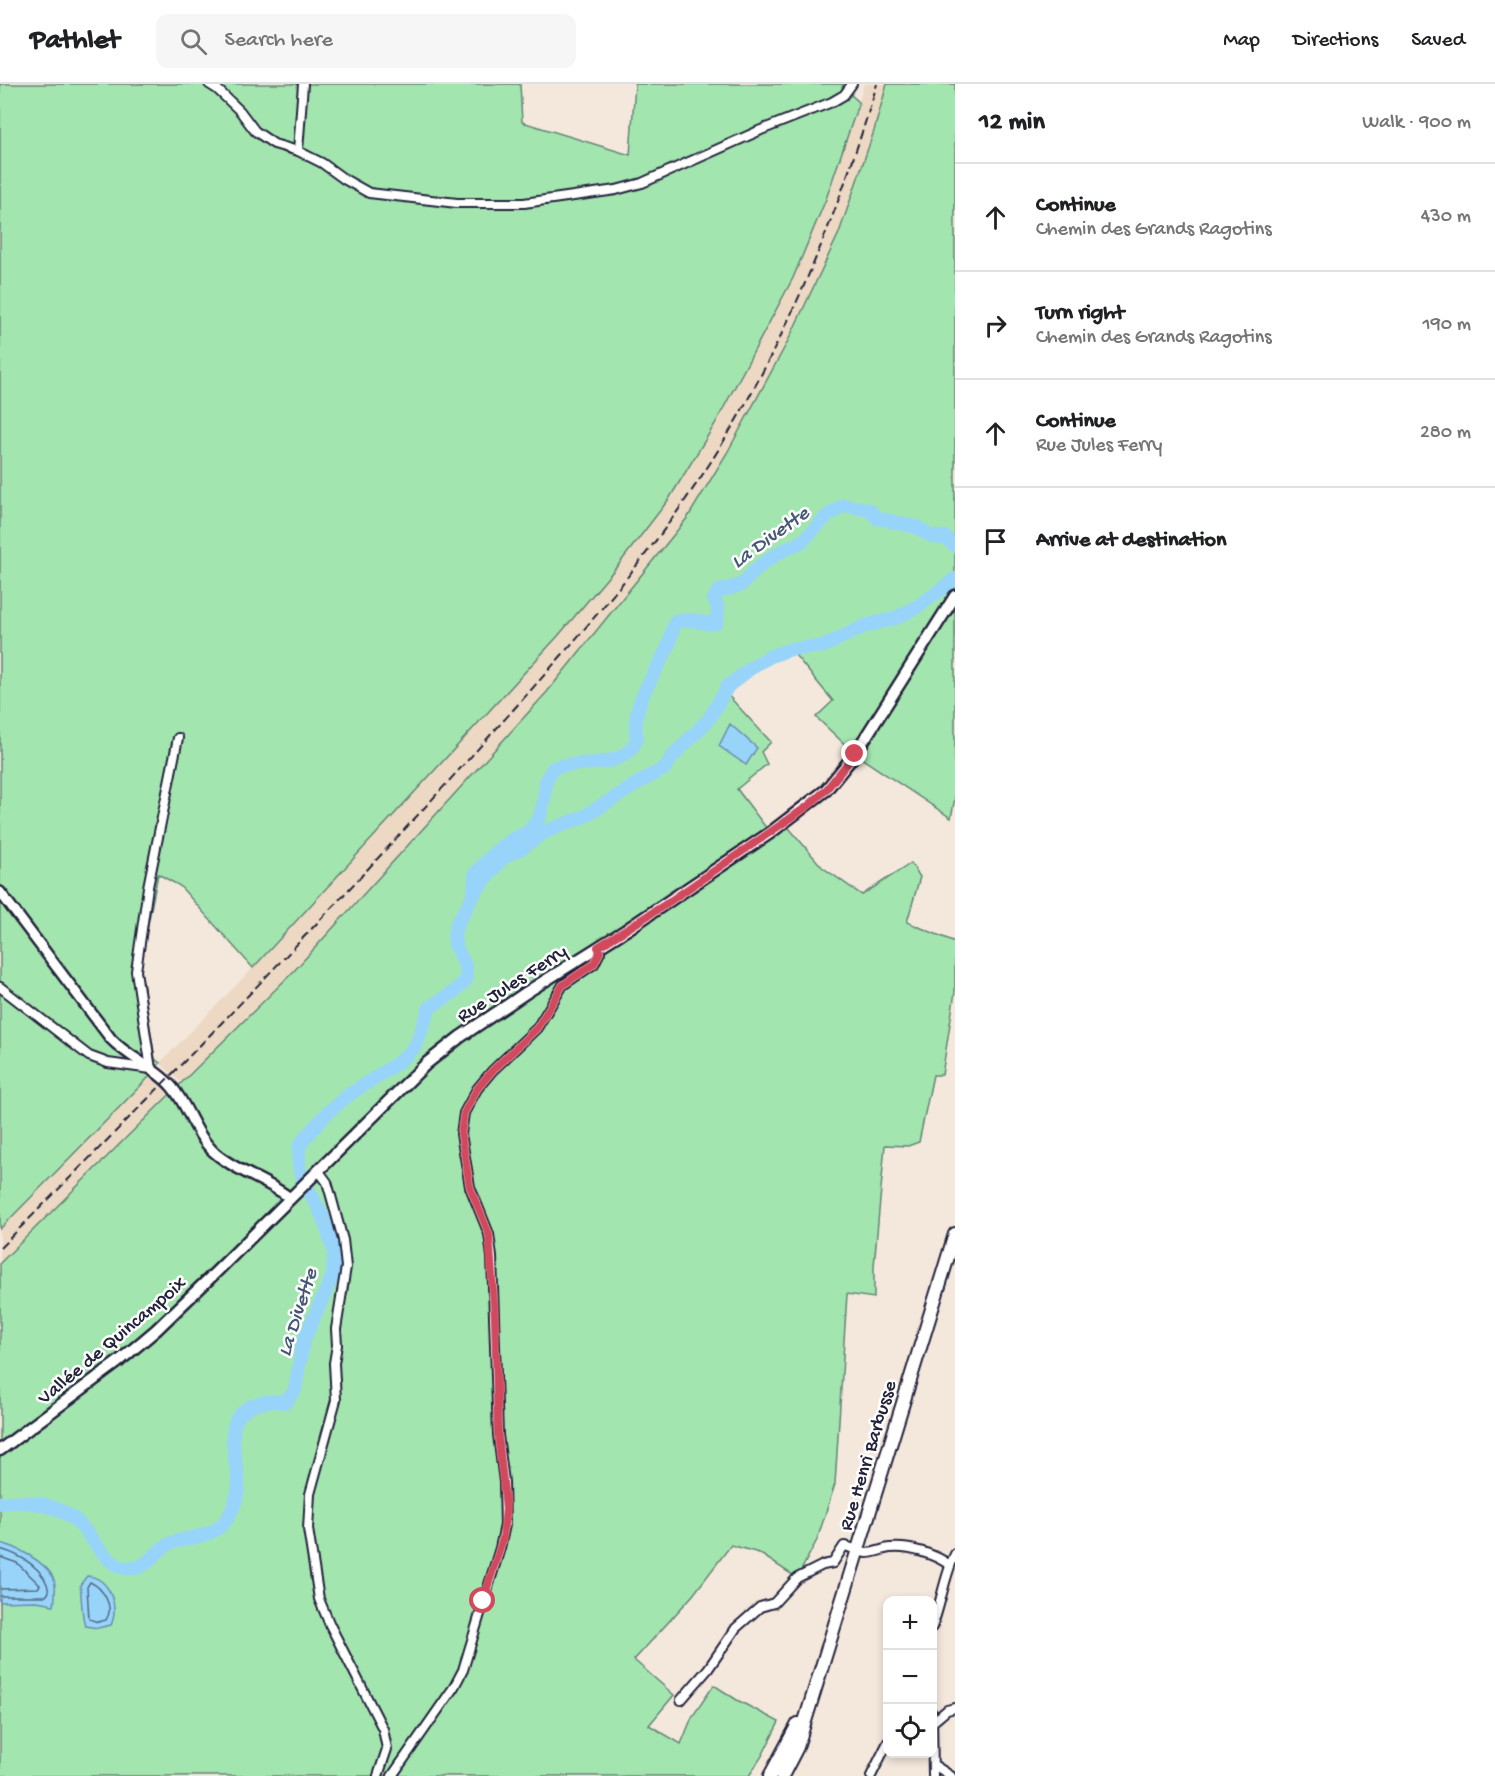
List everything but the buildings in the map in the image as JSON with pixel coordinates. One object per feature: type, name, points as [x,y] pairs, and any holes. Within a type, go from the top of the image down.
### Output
[{"type":"main road","name":"Rue Jules Ferry","points":[[290,1198],[427,1063],[498,1011],[770,833],[826,790],[855,754],[955,596]]},
{"type":"main road","name":"Vallée de Quincampoix","points":[[0,1450],[118,1362],[214,1274],[290,1198]]},
{"type":"main road","name":"Rue Henri Barbusse","points":[[815,1689],[955,1234]]},
{"type":"main road","points":[[770,1776],[815,1689]]},
{"type":"main road","points":[[782,1776],[796,1747],[815,1689]]},
{"type":"street","points":[[209,84],[240,111],[255,131],[274,144],[298,151],[322,163],[369,193],[457,203],[524,203],[616,190],[642,183],[761,130],[832,102],[844,95],[852,84]]},
{"type":"street","points":[[298,151],[303,84]]},
{"type":"street","points":[[151,1069],[136,971],[148,887],[178,738]]},
{"type":"street","points":[[0,892],[111,1039],[127,1054],[151,1069],[174,1089],[202,1138],[215,1153],[290,1198]]},
{"type":"street","points":[[392,1776],[454,1687],[463,1670],[501,1548],[505,1525],[504,1482],[498,1435],[492,1257],[489,1234],[470,1187],[461,1134],[464,1113],[477,1089],[492,1071],[537,1028],[563,985],[594,964],[600,952],[598,947]]},
{"type":"street","points":[[0,987],[89,1056],[108,1063],[151,1069]]},
{"type":"street","points":[[314,1173],[327,1182],[343,1240],[346,1267],[336,1329],[337,1345],[334,1363],[336,1400],[310,1494],[308,1529],[319,1599],[383,1729],[387,1749],[378,1776]]},
{"type":"street","points":[[681,1700],[708,1669],[736,1628],[760,1607],[774,1602],[797,1578],[823,1564],[833,1563],[844,1546],[851,1546],[857,1551],[871,1552],[892,1548],[922,1552],[950,1565]]},
{"type":"street","points":[[937,1612],[955,1554]]},
{"type":"street","points":[[937,1715],[955,1708]]},
{"type":"street","points":[[871,1776],[883,1752]]},
{"type":"street","points":[[933,1776],[934,1758]]},
{"type":"street","points":[[934,1765],[951,1776]]},
{"type":"shaded area","points":[[864,84],[887,84],[874,131],[839,233],[787,343],[727,453],[688,517],[547,692],[293,972],[181,1082],[160,1063],[253,968],[558,636],[619,564],[669,499],[859,102]]},
{"type":"shaded area","points":[[150,1076],[169,1094],[0,1263],[0,1229]]},
{"type":"green space","points":[[0,84],[520,84],[522,122],[630,155],[635,84],[843,84],[842,87],[859,102],[826,199],[793,278],[715,424],[669,499],[619,564],[558,636],[253,968],[180,886],[158,874],[140,964],[155,1059],[160,1063],[150,1076],[0,1229]]},
{"type":"green space","points":[[887,84],[955,84],[955,798],[951,818],[855,754],[816,717],[833,701],[791,650],[754,665],[737,677],[724,691],[771,742],[761,752],[767,764],[737,789],[770,833],[784,822],[822,867],[862,895],[911,863],[920,877],[907,922],[955,942],[955,992],[942,1075],[933,1075],[919,1142],[908,1146],[885,1145],[874,1266],[874,1298],[847,1294],[835,1484],[817,1540],[797,1578],[759,1553],[731,1545],[693,1595],[634,1660],[674,1695],[649,1725],[681,1744],[692,1717],[714,1685],[779,1722],[762,1756],[749,1776],[0,1776],[0,1263],[293,972],[547,692],[688,517],[727,453],[787,343],[839,233],[874,131]]},
{"type":"water","points":[[730,724],[757,748],[746,765],[719,746]]},
{"type":"water","points":[[0,1543],[30,1555],[49,1571],[55,1584],[54,1606],[36,1601],[0,1602]]},
{"type":"water","points":[[87,1576],[101,1581],[111,1594],[114,1609],[111,1625],[98,1628],[85,1626],[80,1585]]},
{"type":"waterway","name":"La Divette","points":[[474,894],[475,874],[494,853],[511,840],[528,832],[539,819],[546,781],[553,768],[612,760],[629,751],[637,739],[636,726],[640,702],[668,647],[676,621],[693,620],[709,624],[717,622],[718,608],[714,599],[719,591],[741,585],[762,564],[803,541],[827,516],[844,505],[869,510],[877,518],[916,527],[929,535],[945,537],[955,546]]},
{"type":"waterway","name":"La Divette","points":[[0,1503],[19,1502],[57,1509],[74,1519],[109,1559],[126,1568],[141,1566],[169,1544],[205,1535],[221,1526],[231,1512],[238,1491],[238,1474],[233,1447],[234,1426],[243,1411],[267,1402],[286,1402],[295,1390],[303,1342],[333,1275],[334,1251],[323,1217],[301,1175],[299,1148],[328,1112],[350,1094],[399,1062],[415,1047],[430,1007],[454,992],[466,980],[466,968],[455,944],[454,934],[474,894],[500,861],[509,854],[543,833],[585,816],[664,769],[673,756],[709,719],[728,686],[755,665],[791,649],[824,646],[865,626],[896,618],[920,605],[955,579]]},
{"type":"railway","points":[[0,1248],[236,1008],[353,885],[569,647],[665,528],[722,444],[770,358],[830,223],[877,84]]},
{"type":"route","points":[[483,1601],[501,1548],[506,1509],[498,1435],[492,1257],[489,1234],[470,1187],[461,1134],[464,1113],[477,1089],[492,1071],[537,1028],[563,985],[599,959],[598,947],[663,906],[808,806],[826,790],[855,754]]}]
